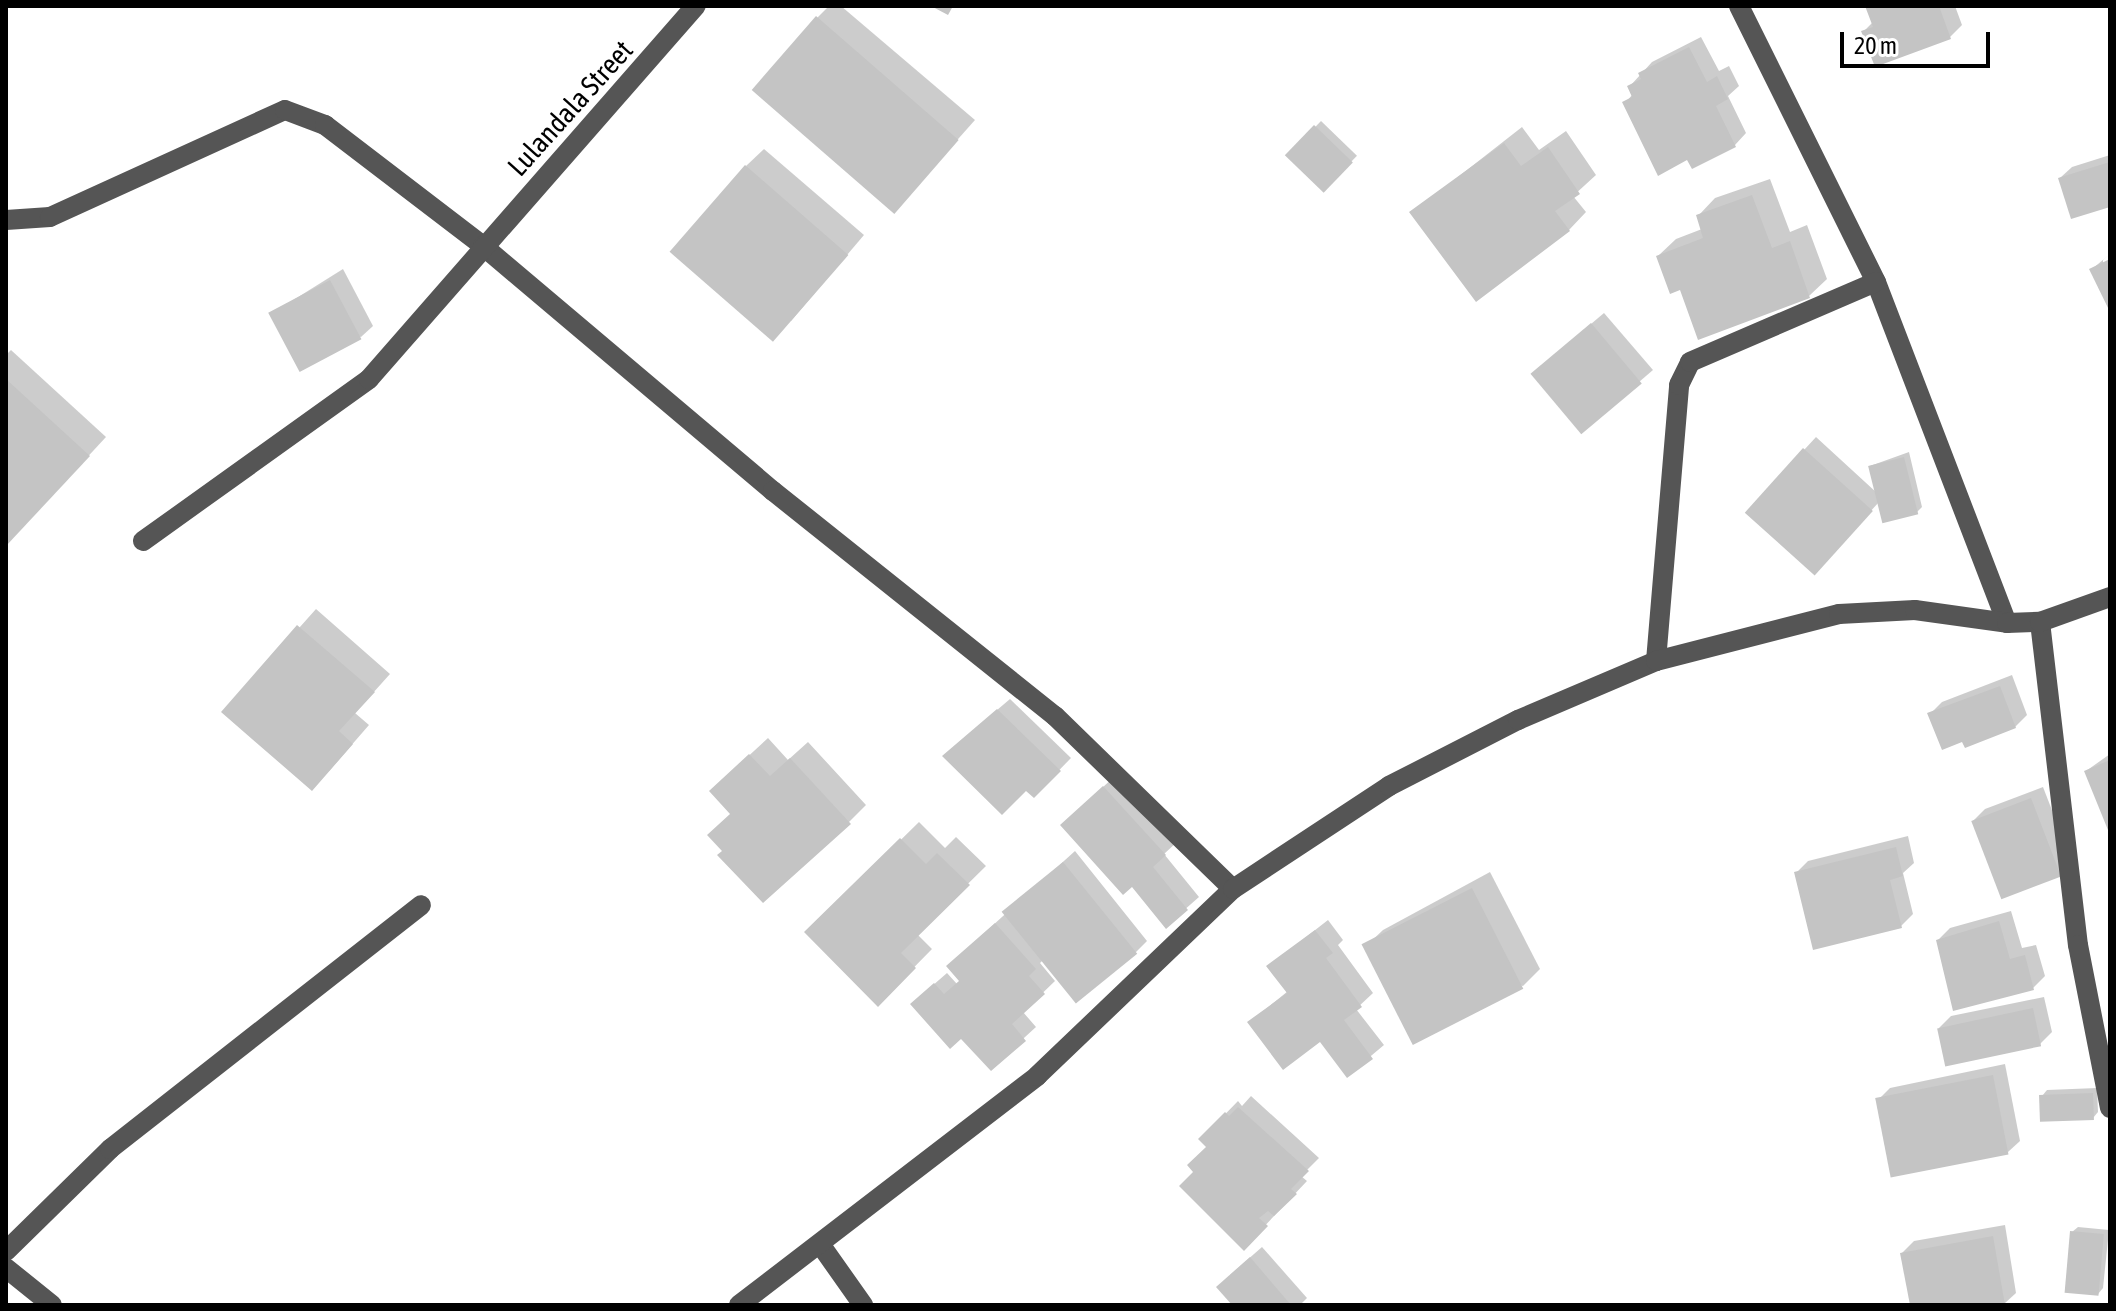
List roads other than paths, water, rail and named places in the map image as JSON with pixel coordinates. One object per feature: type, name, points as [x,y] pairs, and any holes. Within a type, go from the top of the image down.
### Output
[{"type":"street","name":"Lulandala Street","points":[[143,541],[369,379],[696,6]]},
{"type":"street","points":[[1739,6],[1876,282],[2007,623]]},
{"type":"street","points":[[6,220],[50,217],[285,110],[325,125],[483,246],[773,491],[1055,716],[1233,889]]},
{"type":"street","points":[[1656,661],[1679,385],[1690,362],[1705,351],[1876,282]]},
{"type":"street","points":[[739,1305],[1037,1076],[1233,889],[1389,786],[1518,720],[1656,661],[1839,614],[1915,610],[2007,623],[2040,622],[2110,597]]},
{"type":"street","points":[[2040,622],[2078,945],[2110,1108]]},
{"type":"street","points":[[6,1251],[110,1149],[421,905]]},
{"type":"street","points":[[820,1244],[863,1305]]},
{"type":"street","points":[[6,1268],[52,1305]]}]
